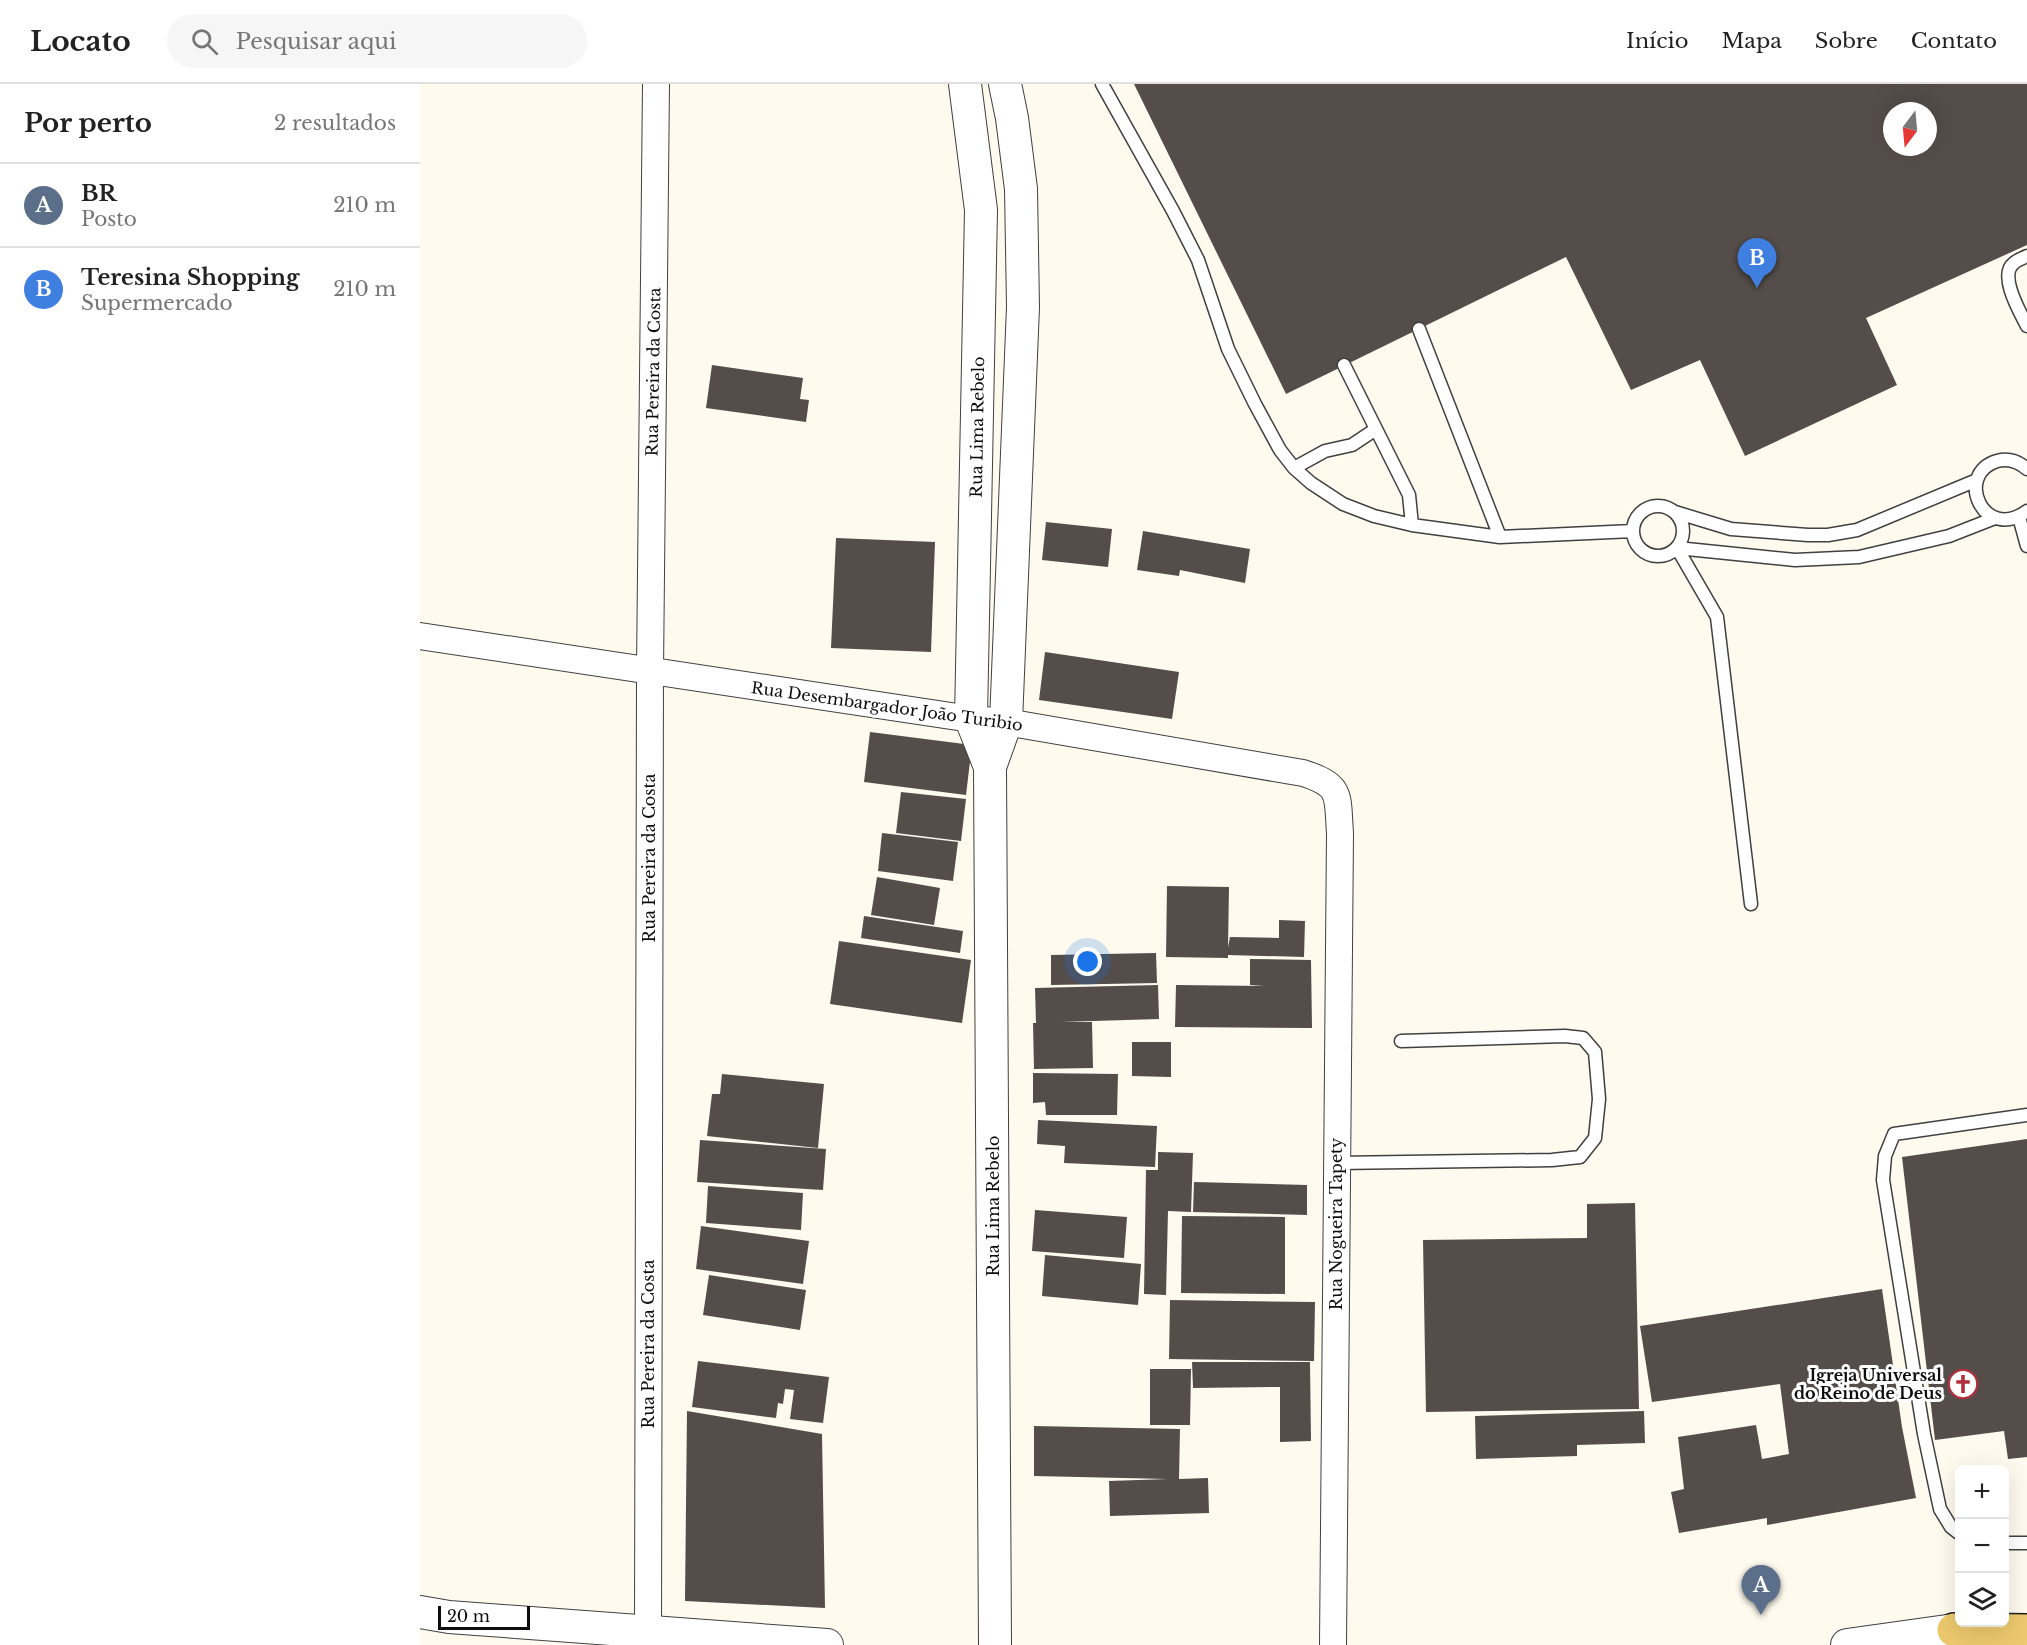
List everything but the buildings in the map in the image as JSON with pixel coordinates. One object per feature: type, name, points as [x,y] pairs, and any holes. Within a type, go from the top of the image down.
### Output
[{"type":"main road","points":[[2009,1619],[2027,1616]]},
{"type":"main road","points":[[1954,1630],[1970,1627]]},
{"type":"main road","points":[[1954,1630],[2027,1630]]},
{"type":"street","name":"Rua Pereira da Costa","points":[[648,1632],[650,671],[656,84]]},
{"type":"street","name":"Rua Lima Rebelo","points":[[965,84],[981,210],[971,719],[990,767]]},
{"type":"street","name":"Rua Lima Rebelo","points":[[995,1645],[990,767],[1006,722],[1023,307],[1021,189],[1005,84]]},
{"type":"street","name":"Rua Desembargador João Turibio","points":[[420,636],[971,719],[1006,722],[1304,773],[1325,780],[1333,788],[1338,803]]},
{"type":"street","name":"Rua Nogueira Tapety","points":[[1333,1645],[1340,833],[1338,803]]},
{"type":"street","points":[[420,1612],[449,1617],[827,1645]]},
{"type":"street","points":[[1846,1645],[1954,1630]]},
{"type":"lane","points":[[1102,84],[1198,260],[1228,349],[1255,404],[1280,450],[1294,468],[1311,483],[1343,504],[1374,516],[1412,525],[1500,537],[1633,531]]},
{"type":"lane","points":[[2027,256],[2012,264],[2008,273],[2010,290],[2027,326]]},
{"type":"lane","points":[[1419,329],[1500,537]]},
{"type":"lane","points":[[1344,365],[1409,495],[1412,525]]},
{"type":"lane","points":[[1294,468],[1325,451],[1352,445],[1376,429]]},
{"type":"lane","points":[[2027,469],[2021,459],[2004,459],[1993,463],[1983,469],[1977,480],[1976,491],[1978,502],[1985,512],[1995,518],[2007,520],[2023,514],[2027,546]]},
{"type":"lane","points":[[1675,512],[1681,520],[1683,530],[1682,540],[1677,548],[1659,556],[1641,549],[1635,541],[1634,522],[1647,508],[1667,507],[1675,512],[1731,528],[1828,535],[1857,530],[1977,480]]},
{"type":"lane","points":[[1677,548],[1795,560],[1859,557],[1950,536],[1995,518]]},
{"type":"lane","points":[[1677,548],[1717,617],[1751,904]]},
{"type":"lane","points":[[1337,1163],[1552,1160],[1580,1157],[1595,1138],[1599,1099],[1595,1052],[1583,1038],[1565,1036],[1401,1041]]},
{"type":"lane","points":[[1955,1530],[1940,1509],[1924,1434],[1883,1180],[1885,1156],[1894,1134],[2027,1115]]},
{"type":"lane","points":[[2009,1544],[2027,1543]]},
{"type":"place","name":"Teresina Shopping","points":[[1757,288]]},
{"type":"place","name":"Igreja Universal do Reino de Deus","points":[[1963,1384]]},
{"type":"place","name":"BR","points":[[1761,1615]]}]
